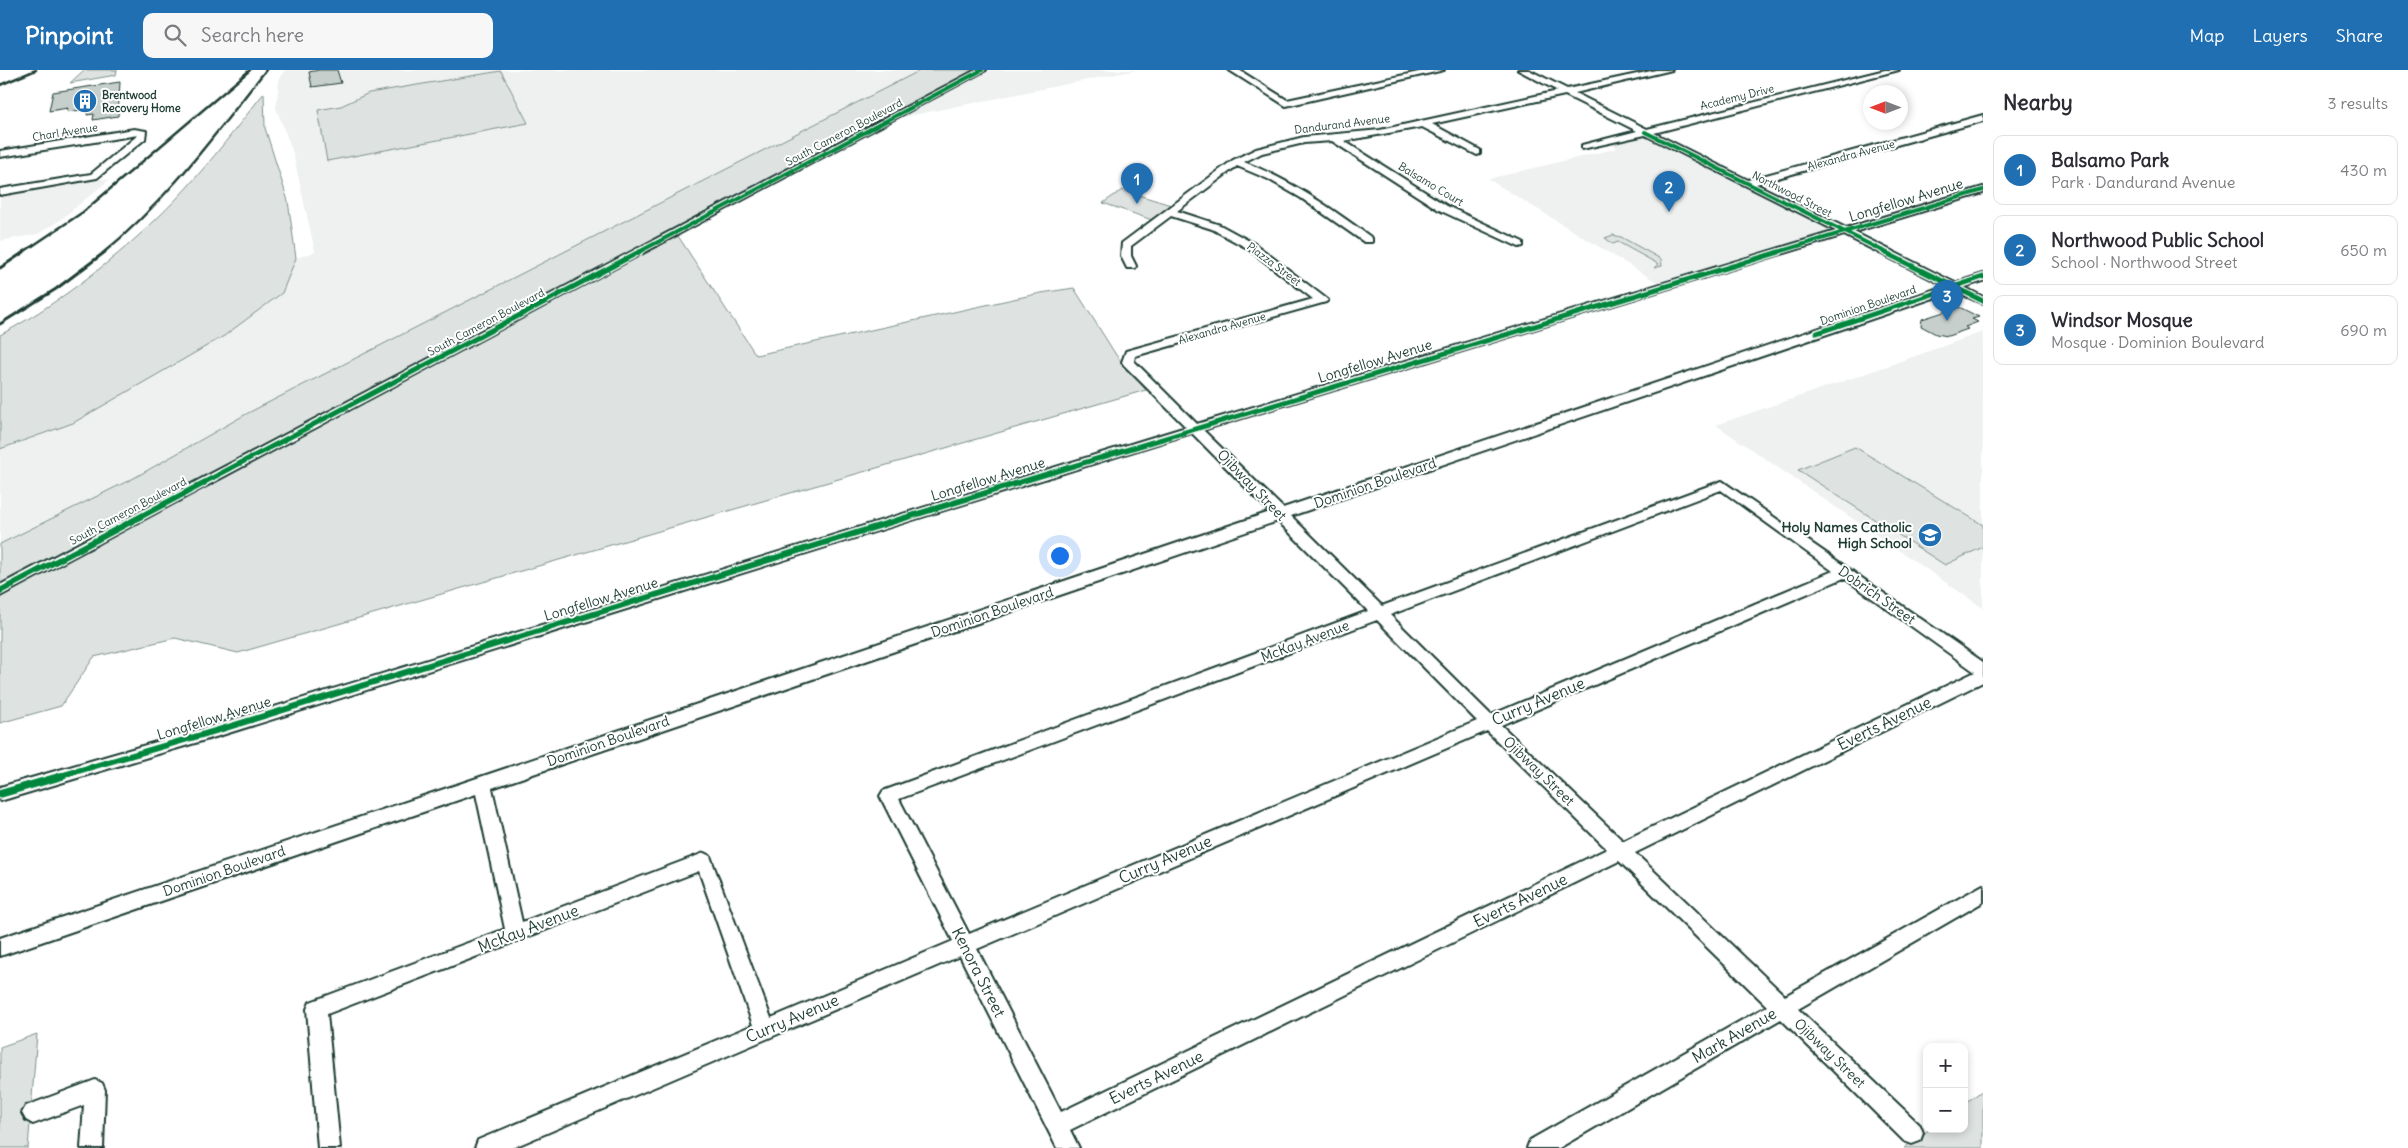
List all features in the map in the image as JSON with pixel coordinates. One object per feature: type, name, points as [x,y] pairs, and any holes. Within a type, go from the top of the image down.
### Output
[{"type":"street","name":"South Cameron Boulevard","points":[[0,591],[982,70]]},
{"type":"street","points":[[1233,70],[1286,103],[1440,70]]},
{"type":"street","points":[[1402,70],[1413,76]]},
{"type":"street","name":"Northwood Street","points":[[1522,70],[1983,301]]},
{"type":"street","name":"Dandurand Avenue","points":[[1131,266],[1126,256],[1126,245],[1236,162],[1259,151],[1304,140],[1380,133],[1668,70]]},
{"type":"street","name":"Academy Drive","points":[[1585,147],[1895,70]]},
{"type":"street","name":"Alexandra Avenue","points":[[1747,183],[1983,118]]},
{"type":"street","points":[[1422,123],[1477,152]]},
{"type":"street","name":"Charl Avenue","points":[[0,154],[134,132],[143,133],[142,137],[94,176],[0,192]]},
{"type":"street","name":"Balsamo Court","points":[[1335,138],[1442,208],[1519,244]]},
{"type":"street","points":[[1236,162],[1283,182],[1312,198],[1368,240]]},
{"type":"street","name":"Longfellow Avenue","points":[[0,794],[231,726],[1196,428],[1983,190]]},
{"type":"street","name":"Piazza Street","points":[[1168,212],[1216,227],[1251,246],[1322,300]]},
{"type":"street","name":"Dominion Boulevard","points":[[0,947],[1983,277]]},
{"type":"street","name":"Alexandra Avenue","points":[[1128,362],[1130,354],[1322,300]]},
{"type":"street","name":"Ojibway Street","points":[[1128,362],[1488,722],[1912,1133]]},
{"type":"street","name":"Dobrich Street","points":[[1722,485],[1983,670]]},
{"type":"street","name":"McKay Avenue","points":[[889,796],[1722,485]]},
{"type":"street","name":"Curry Avenue","points":[[486,1148],[1845,572]]},
{"type":"street","name":"Everts Avenue","points":[[1057,1125],[1983,675]]},
{"type":"street","points":[[482,784],[515,933]]},
{"type":"street","name":"Kenora Street","points":[[889,796],[1068,1148]]},
{"type":"street","name":"McKay Avenue","points":[[329,1148],[317,1009],[704,861],[765,1029]]},
{"type":"street","name":"Mark Avenue","points":[[1538,1148],[1983,893]]},
{"type":"street","points":[[33,1113],[95,1090],[92,1148]]},
{"type":"shaded area","points":[[84,70],[117,70],[116,75],[70,83]]},
{"type":"shaded area","points":[[285,70],[921,70],[248,413],[134,478],[0,544],[0,449],[73,423],[281,293],[296,258],[315,252],[293,153],[276,108],[279,80]]},
{"type":"shaded area","points":[[921,70],[976,70],[0,585],[0,544],[134,478],[248,413]]},
{"type":"shaded area","points":[[989,70],[1137,70],[899,118]]},
{"type":"shaded area","points":[[501,71],[528,123],[327,161],[318,110],[341,106],[369,93]]},
{"type":"shaded area","points":[[264,93],[265,128],[288,201],[296,258],[282,293],[224,336],[73,423],[0,449],[0,335],[79,284],[131,243],[155,221],[197,176]]},
{"type":"shaded area","points":[[1641,136],[1654,139],[1824,225],[1829,231],[1828,234],[1660,284],[1488,179],[1618,148],[1609,144]]},
{"type":"shaded area","points":[[95,178],[109,180],[60,220],[38,234],[0,241],[0,194]]},
{"type":"shaded area","points":[[1122,190],[1171,205],[1152,220],[1103,203]]},
{"type":"shaded area","points":[[1613,235],[1621,237],[1661,259],[1662,266],[1654,268],[1658,264],[1618,242],[1613,244],[1605,238]]},
{"type":"shaded area","points":[[678,236],[756,355],[1041,293],[1074,288],[1116,355],[1146,390],[238,653],[175,638],[94,657],[61,706],[0,723],[0,597]]},
{"type":"shaded area","name":"Holy Names Catholic High School","points":[[1983,332],[1983,608],[1716,425],[1887,366]]},
{"type":"shaded area","points":[[1855,447],[1983,525],[1983,547],[1945,565],[1798,470]]},
{"type":"shaded area","points":[[37,1034],[28,1148],[0,1148],[0,1047]]},
{"type":"shaded area","points":[[1983,1090],[1983,1148],[1904,1148],[1925,1133],[1968,1133],[1968,1101]]},
{"type":"building","points":[[337,70],[341,83],[312,87],[309,72]]},
{"type":"building","name":"Brentwood Recovery Home","points":[[120,82],[118,116],[93,120],[94,114],[87,115],[88,109],[67,112],[68,108],[49,111],[53,92]]},
{"type":"building","points":[[1959,307],[1979,317],[1972,319],[1978,322],[1965,327],[1968,329],[1948,336],[1936,334],[1921,326],[1922,319]]},
{"type":"railway","points":[[0,85],[36,70]]},
{"type":"railway","points":[[22,253],[83,212],[250,70]]},
{"type":"railway","points":[[103,253],[126,233],[169,189],[266,70]]},
{"type":"railway","points":[[0,268],[24,252]]},
{"type":"railway","points":[[0,324],[56,289],[105,252]]},
{"type":"cycle path","points":[[0,591],[982,70]]},
{"type":"cycle path","points":[[1645,132],[1983,301]]},
{"type":"cycle path","points":[[0,794],[222,729],[1196,428],[1983,190]]},
{"type":"cycle path","points":[[1817,333],[1983,277]]},
{"type":"place","name":"Brentwood Recovery Home","points":[[85,101]]},
{"type":"place","name":"Balsamo Park","points":[[1137,204]]},
{"type":"place","name":"Northwood Public School","points":[[1669,212]]},
{"type":"place","name":"Windsor Mosque","points":[[1947,321]]},
{"type":"place","name":"Holy Names Catholic High School","points":[[1930,535]]}]
